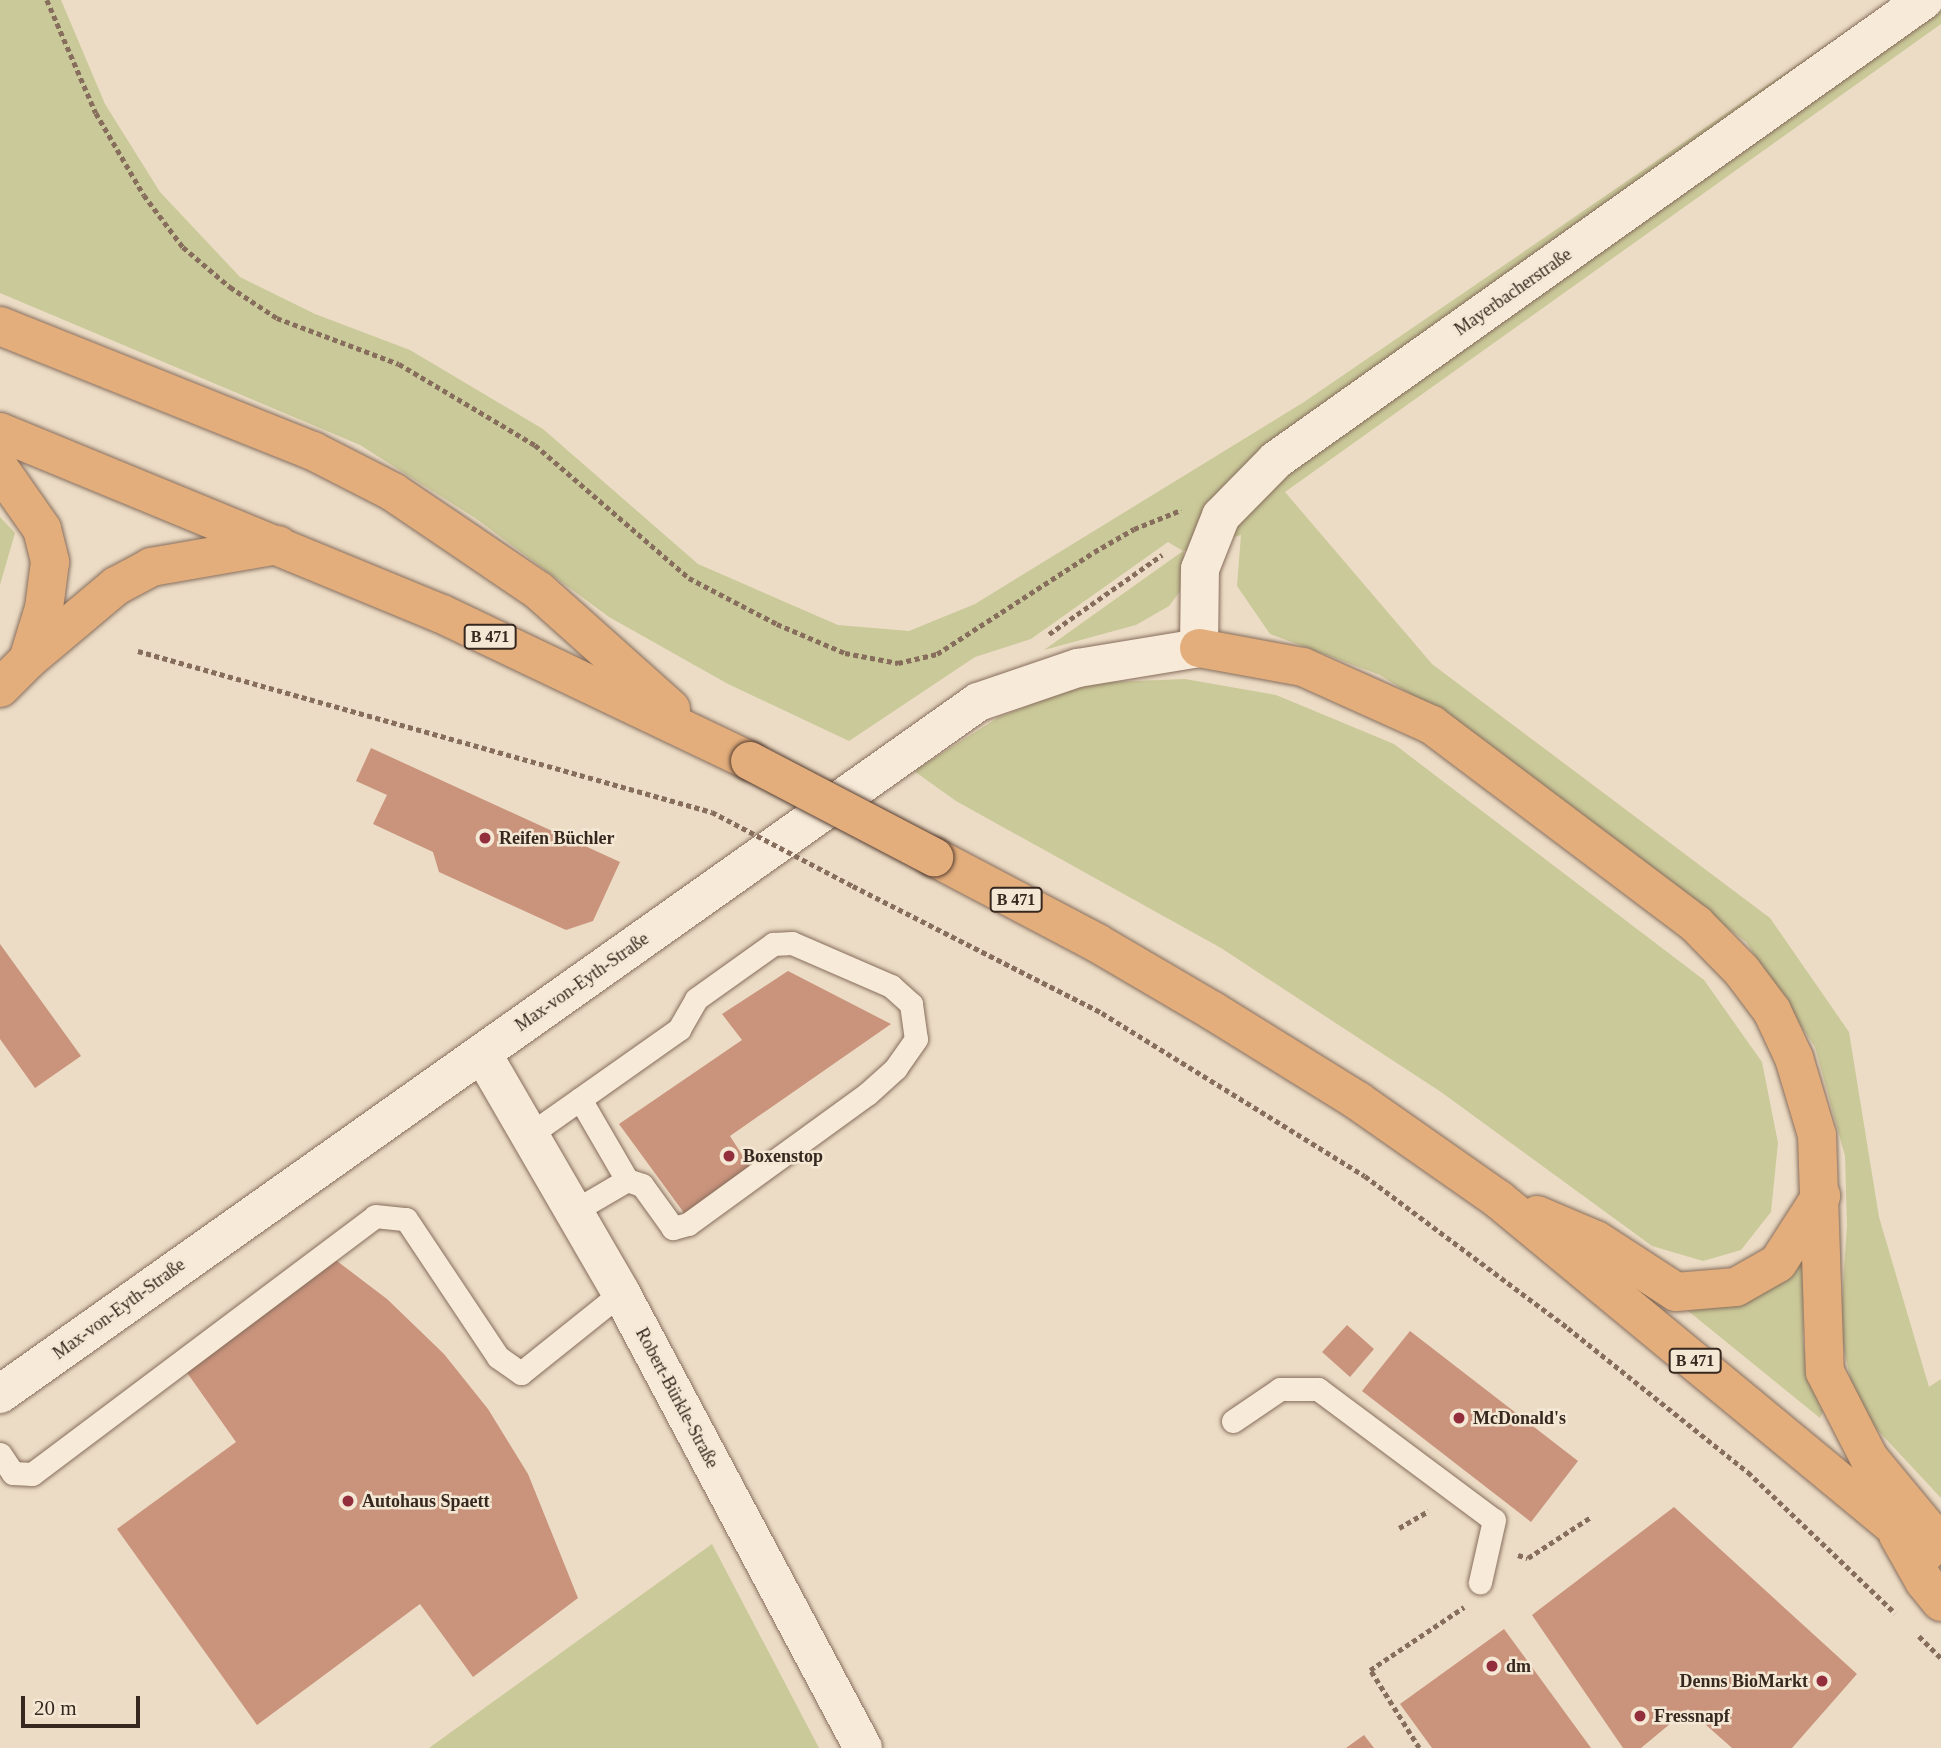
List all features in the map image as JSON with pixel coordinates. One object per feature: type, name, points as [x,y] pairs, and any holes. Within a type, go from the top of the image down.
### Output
[{"type":"highway","points":[[0,326],[313,451],[393,492],[539,591],[699,734]]},
{"type":"highway","name":"B 471","points":[[0,432],[442,614],[699,734],[1097,943],[1358,1101],[1498,1199],[1941,1566]]},
{"type":"highway","points":[[0,468],[42,529],[50,562],[44,608],[28,660]]},
{"type":"highway","points":[[0,688],[28,660],[116,586],[151,567],[278,545]]},
{"type":"highway","points":[[1199,648],[1303,667],[1432,726],[1696,924],[1750,981],[1772,1011],[1794,1058],[1816,1135],[1821,1196],[1820,1293],[1825,1372],[1869,1458],[1941,1545]]},
{"type":"highway","points":[[1498,1199],[1596,1240],[1676,1292],[1736,1287],[1778,1263],[1821,1196]]},
{"type":"highway","points":[[1892,1524],[1924,1581],[1941,1602]]},
{"type":"street","name":"Mayerbacherstraße","points":[[1199,648],[1200,569],[1217,526],[1222,516],[1276,460],[1924,0]]},
{"type":"street","name":"Max-von-Eyth-Straße","points":[[0,1394],[978,702],[1078,668],[1199,648]]},
{"type":"street","name":"Robert-Bürkle-Straße","points":[[482,1053],[621,1293],[863,1748]]},
{"type":"lane","points":[[529,1135],[679,1029],[696,999],[772,944],[792,943],[891,986],[911,1003],[916,1039],[896,1068],[867,1094],[688,1224],[673,1228],[642,1185],[626,1180],[580,1099]]},
{"type":"lane","points":[[573,1211],[626,1180]]},
{"type":"lane","points":[[0,1454],[13,1473],[32,1474],[375,1216],[406,1219],[498,1357],[521,1373],[621,1293]]},
{"type":"lane","points":[[1233,1421],[1280,1389],[1318,1389],[1494,1520],[1480,1581]]},
{"type":"path","points":[[47,0],[96,113],[145,195],[183,247],[230,287],[277,318],[399,364],[534,445],[689,578],[776,624],[859,655],[898,663],[937,654],[1134,530]]},
{"type":"path","points":[[138,651],[712,812],[1102,1013],[1365,1176],[1568,1328],[1748,1472],[1904,1621]]},
{"type":"path","points":[[1419,1748],[1370,1670],[1470,1603]]},
{"type":"path","points":[[1913,1631],[1941,1658]]},
{"type":"shaded area","points":[[0,0],[61,0],[105,104],[160,192],[240,277],[315,314],[410,350],[543,429],[698,564],[838,625],[909,631],[975,604],[1304,402],[1892,0],[1941,0],[1941,24],[1285,492],[1432,664],[1770,918],[1849,1032],[1879,1217],[1929,1387],[1941,1379],[1941,1498],[1870,1422],[1851,1382],[1840,1330],[1847,1225],[1845,1156],[1815,1047],[1746,942],[1473,734],[1380,675],[1270,634],[1237,586],[1241,535],[1184,551],[1181,590],[1169,606],[1136,625],[1044,650],[1183,551],[1168,542],[1031,639],[975,657],[849,741],[728,684],[609,617],[475,518],[360,445],[0,293]]},
{"type":"shaded area","points":[[0,517],[15,533],[0,585]]},
{"type":"shaded area","points":[[1185,679],[1276,695],[1394,744],[1704,980],[1762,1062],[1778,1143],[1771,1212],[1741,1250],[1703,1261],[1652,1246],[1441,1092],[1221,948],[956,801],[914,771],[999,717],[1087,683]]},
{"type":"shaded area","points":[[1805,1244],[1803,1340],[1808,1381],[1823,1412],[1820,1418],[1682,1306]]},
{"type":"shaded area","points":[[712,1544],[819,1748],[429,1748]]},
{"type":"building","name":"Reifen Büchler","points":[[371,748],[620,862],[593,921],[566,930],[439,872],[433,852],[373,824],[387,795],[356,781]]},
{"type":"building","points":[[0,944],[81,1056],[35,1088],[0,1039]]},
{"type":"building","points":[[788,971],[891,1024],[730,1136],[753,1172],[687,1217],[619,1124],[742,1040],[722,1014]]},
{"type":"building","name":"Autohaus Spaett","points":[[333,1258],[387,1299],[444,1354],[488,1409],[528,1474],[578,1598],[473,1677],[420,1604],[257,1725],[117,1529],[236,1442],[183,1367]]},
{"type":"building","points":[[1347,1325],[1374,1349],[1350,1377],[1322,1352]]},
{"type":"building","name":"McDonald's","points":[[1410,1331],[1578,1461],[1531,1522],[1362,1391]]},
{"type":"building","points":[[1674,1507],[1857,1674],[1792,1748],[1732,1748],[1688,1709],[1641,1748],[1623,1748],[1532,1615]]},
{"type":"building","name":"dm","points":[[1504,1629],[1591,1748],[1432,1748],[1400,1704]]},
{"type":"building","points":[[1364,1735],[1374,1748],[1346,1748]]},
{"type":"place","name":"Reifen Büchler","points":[[485,838]]},
{"type":"place","name":"Boxenstop","points":[[729,1156]]},
{"type":"place","name":"McDonald's","points":[[1459,1418]]},
{"type":"place","name":"Autohaus Spaett","points":[[348,1501]]},
{"type":"place","name":"dm","points":[[1492,1666]]},
{"type":"place","name":"Denns BioMarkt","points":[[1822,1681]]},
{"type":"place","name":"Fressnapf","points":[[1640,1716]]}]
